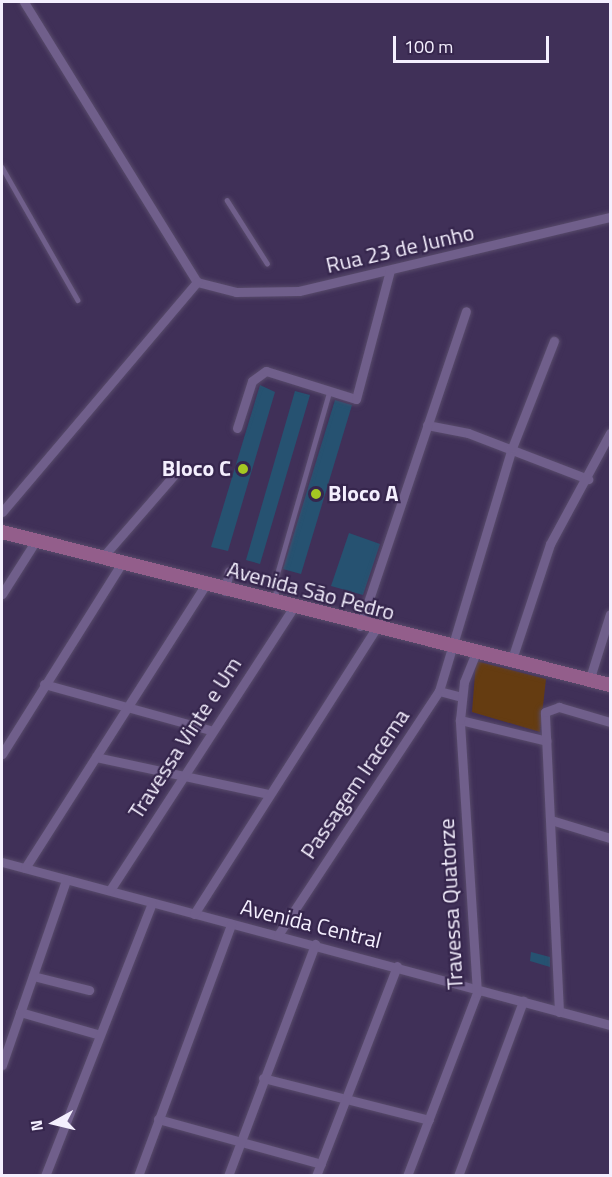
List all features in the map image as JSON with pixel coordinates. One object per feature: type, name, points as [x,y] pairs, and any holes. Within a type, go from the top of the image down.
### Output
[{"type":"main road","name":"Avenida São Pedro","points":[[2,532],[375,630],[610,685]]},
{"type":"street","points":[[2,512],[197,282],[24,2]]},
{"type":"street","name":"Rua 23 de Junho","points":[[197,282],[269,294],[390,270],[610,217]]},
{"type":"street","points":[[237,428],[252,381],[266,371],[352,401],[360,384],[390,270]]},
{"type":"street","points":[[360,626],[466,311]]},
{"type":"street","name":"Passagem Iracema","points":[[278,935],[439,691],[512,448],[554,341]]},
{"type":"street","points":[[427,425],[512,448],[588,480]]},
{"type":"street","points":[[511,662],[550,544],[588,480],[610,433]]},
{"type":"street","points":[[102,559],[174,475]]},
{"type":"street","points":[[2,594],[35,542]]},
{"type":"street","points":[[2,754],[121,564]]},
{"type":"street","points":[[225,591],[229,572]]},
{"type":"street","points":[[25,868],[205,585]]},
{"type":"street","name":"Travessa Vinte e Um","points":[[110,890],[294,608]]},
{"type":"street","points":[[589,681],[610,614]]},
{"type":"street","points":[[194,914],[268,794],[375,630]]},
{"type":"street","name":"Travessa Quatorze","points":[[407,1176],[468,1024],[476,987],[460,720],[461,697],[475,655]]},
{"type":"street","points":[[44,684],[213,731]]},
{"type":"street","points":[[439,691],[461,697]]},
{"type":"street","points":[[559,1012],[545,712],[550,706],[610,722]]},
{"type":"street","points":[[460,720],[547,741]]},
{"type":"street","points":[[96,757],[268,794]]},
{"type":"street","points":[[551,820],[610,838]]},
{"type":"street","name":"Avenida Central","points":[[2,862],[476,987],[610,1025]]},
{"type":"street","points":[[2,1065],[66,880]]},
{"type":"street","points":[[45,1176],[152,903]]},
{"type":"street","points":[[138,1176],[231,924]]},
{"type":"street","points":[[228,1176],[315,944]]},
{"type":"street","points":[[316,1176],[397,966]]},
{"type":"street","points":[[33,976],[89,990]]},
{"type":"street","points":[[458,1176],[523,1001]]},
{"type":"street","points":[[20,1012],[100,1035]]},
{"type":"street","points":[[263,1078],[429,1120]]},
{"type":"street","points":[[158,1119],[241,1140],[321,1164]]},
{"type":"lane","points":[[2,167],[78,300]]},
{"type":"lane","points":[[227,200],[267,263]]},
{"type":"lane","points":[[276,603],[275,581],[329,393]]},
{"type":"shaded area","points":[[476,661],[546,679],[540,732],[472,712]]},
{"type":"building","name":"Bloco C","points":[[260,385],[275,392],[228,551],[211,547]]},
{"type":"building","points":[[295,391],[310,395],[260,564],[246,560]]},
{"type":"building","name":"Bloco A","points":[[335,400],[352,405],[301,574],[283,569]]},
{"type":"building","points":[[349,533],[380,544],[363,595],[331,586]]},
{"type":"building","points":[[531,952],[550,957],[550,967],[530,961]]},
{"type":"place","name":"Bloco C","points":[[243,469]]},
{"type":"place","name":"Bloco A","points":[[316,494]]}]
